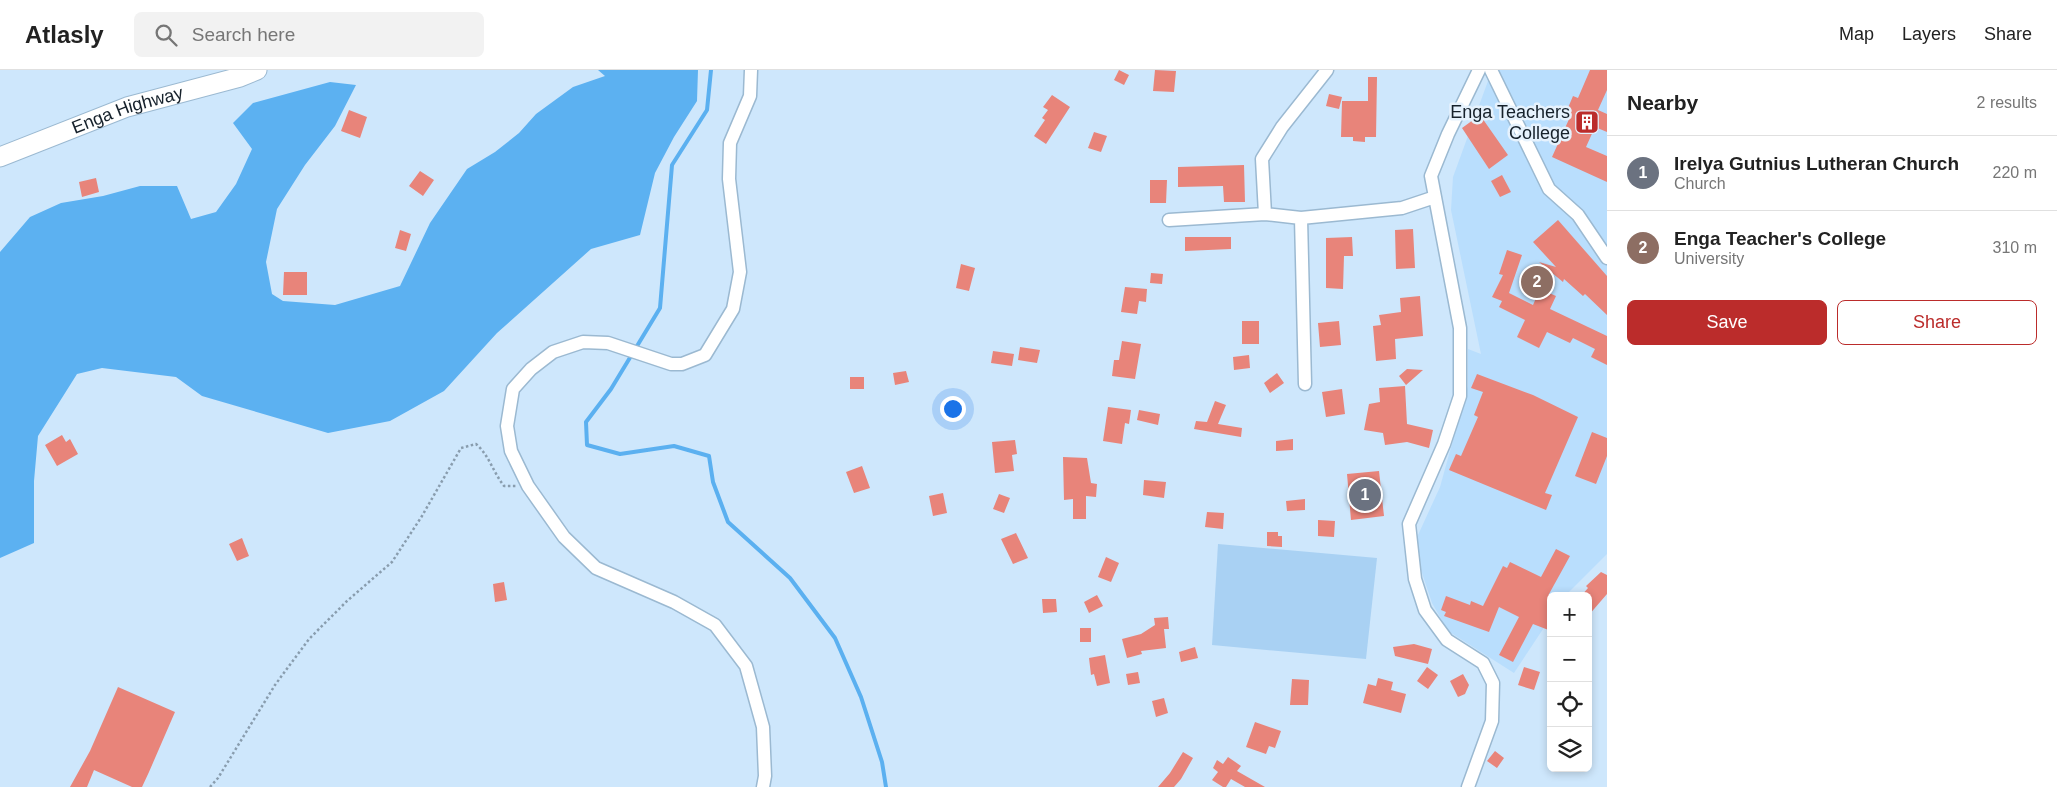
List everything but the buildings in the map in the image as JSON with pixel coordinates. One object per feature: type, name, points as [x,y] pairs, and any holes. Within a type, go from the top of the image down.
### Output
[{"type":"main road","name":"Enga Highway","points":[[0,157],[127,107],[240,77],[257,70]]},
{"type":"street","points":[[751,70],[750,96],[730,143],[729,179],[740,272],[733,309],[705,356],[682,364],[671,364],[608,343],[583,342],[553,352],[531,369],[513,389],[507,426],[511,452],[528,486],[564,537],[596,568],[674,602],[715,625],[746,666],[763,727],[765,776],[763,787]]},
{"type":"street","points":[[1265,214],[1262,160],[1282,127],[1326,70]]},
{"type":"street","points":[[1468,787],[1492,721],[1493,683],[1483,663],[1447,640],[1425,610],[1415,579],[1409,524],[1444,444],[1460,396],[1460,328],[1431,176],[1448,134],[1479,70]]},
{"type":"street","points":[[1491,70],[1548,189],[1578,215],[1607,258]]},
{"type":"street","points":[[1169,220],[1265,214],[1301,218],[1402,208],[1435,197]]},
{"type":"street","points":[[1301,218],[1305,384]]},
{"type":"path","points":[[210,787],[218,778],[275,685],[309,640],[348,601],[392,562],[422,516],[461,448],[476,444],[486,452],[494,473],[504,486],[528,486]]},
{"type":"shaded area","points":[[598,70],[698,70],[697,101],[674,137],[655,173],[640,235],[591,249],[497,333],[444,391],[390,421],[328,433],[202,396],[176,377],[102,368],[77,374],[38,436],[34,481],[34,543],[0,558],[0,252],[30,217],[61,203],[103,196],[140,186],[177,186],[191,219],[216,212],[236,184],[252,149],[233,123],[253,103],[330,82],[356,85],[335,126],[305,165],[277,209],[266,262],[272,294],[283,301],[335,305],[400,286],[430,223],[467,169],[495,152],[519,133],[536,114],[573,87],[605,76]]},
{"type":"shaded area","points":[[1492,70],[1607,70],[1607,554],[1569,592],[1547,592],[1547,623],[1514,673],[1448,631],[1432,603],[1413,546],[1440,487],[1468,386],[1468,349],[1481,354],[1451,210],[1453,177]]},
{"type":"shaded area","points":[[1218,544],[1377,558],[1366,659],[1212,645]]},
{"type":"waterway","points":[[711,70],[707,110],[672,165],[660,308],[611,389],[586,422],[587,445],[620,454],[674,446],[709,456],[713,482],[728,522],[790,578],[835,638],[861,697],[882,762],[886,787]]},
{"type":"place","name":"Enga Teachers College","points":[[1587,122]]},
{"type":"place","name":"Enga Teacher's College","points":[[1537,282]]},
{"type":"place","name":"Irelya Gutnius Lutheran Church","points":[[1365,495]]}]
